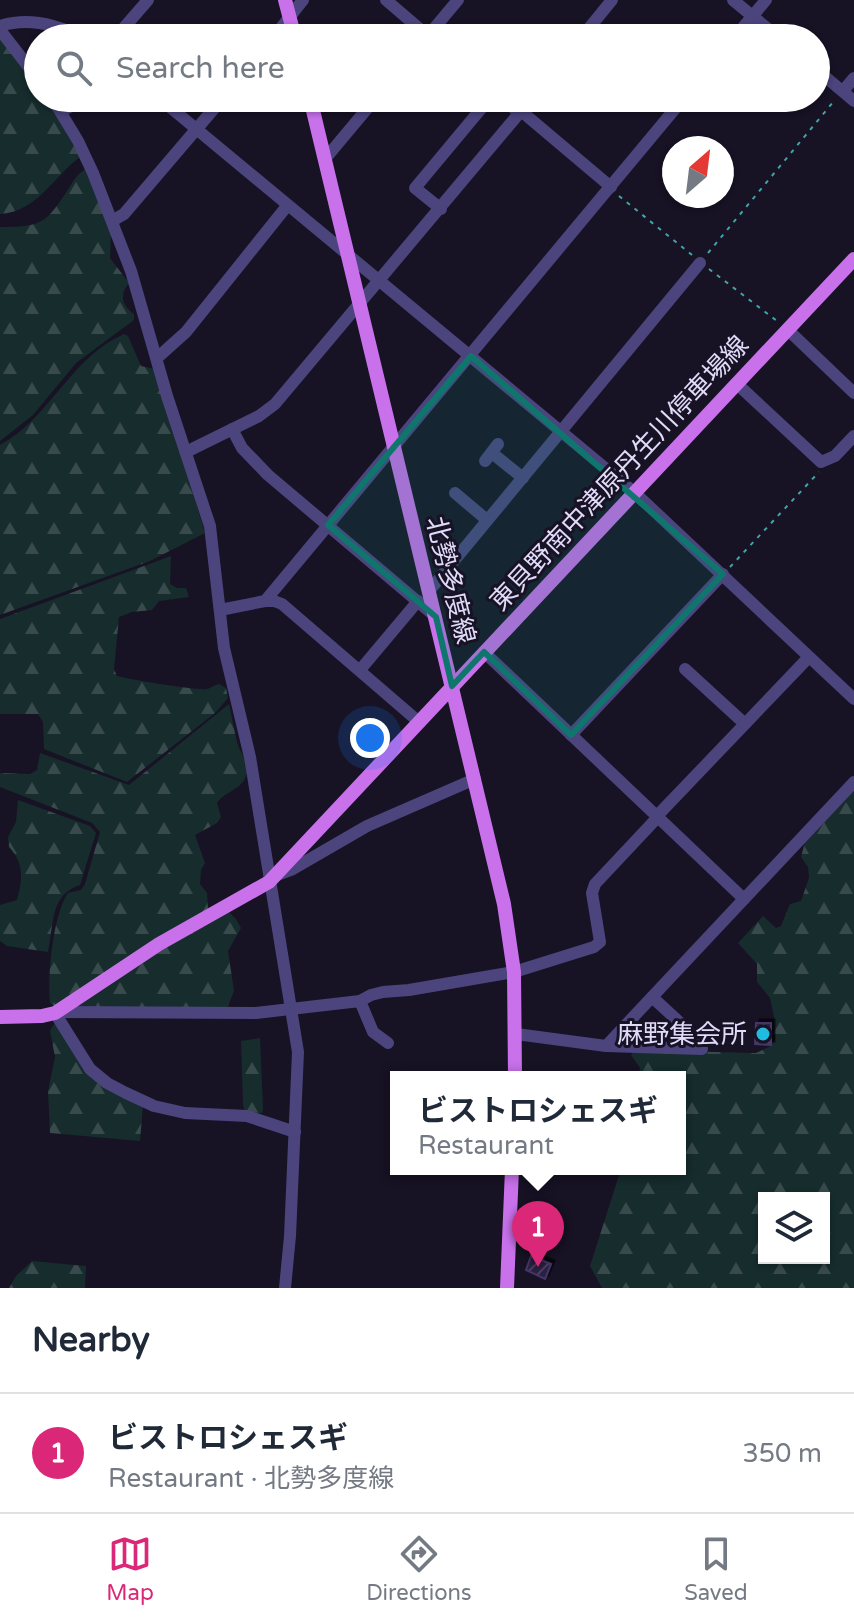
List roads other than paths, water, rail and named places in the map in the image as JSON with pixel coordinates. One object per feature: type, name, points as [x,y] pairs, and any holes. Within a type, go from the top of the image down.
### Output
[{"type":"main road","points":[[285,0],[292,24]]},
{"type":"main road","name":"北勢多度線","points":[[313,112],[395,447],[423,596],[436,617],[504,904],[514,972],[515,1071]]},
{"type":"main road","name":"東貝野南中津原丹生川停車場線","points":[[0,1017],[42,1016],[56,1012],[159,944],[272,879],[854,259]]},
{"type":"main road","points":[[507,1288],[512,1175]]},
{"type":"street","points":[[127,24],[148,0]]},
{"type":"street","points":[[285,24],[303,0]]},
{"type":"street","points":[[386,0],[413,24]]},
{"type":"street","points":[[438,24],[458,0]]},
{"type":"street","points":[[592,24],[612,0]]},
{"type":"street","points":[[733,0],[762,24]]},
{"type":"street","points":[[746,24],[766,0]]},
{"type":"street","points":[[24,60],[0,28],[14,21],[45,24]]},
{"type":"street","points":[[843,91],[854,78]]},
{"type":"street","points":[[830,80],[854,101]]},
{"type":"street","points":[[62,112],[93,173],[131,271],[210,526],[231,682],[250,757],[298,1052],[285,1288]]},
{"type":"street","points":[[176,112],[634,492],[854,699]]},
{"type":"street","points":[[112,221],[124,214],[211,112]]},
{"type":"street","points":[[325,159],[364,112]]},
{"type":"street","points":[[441,209],[415,188],[478,112]]},
{"type":"street","points":[[186,452],[259,416],[275,404],[520,112],[611,187]]},
{"type":"street","points":[[265,601],[673,112]]},
{"type":"street","points":[[157,358],[186,332],[287,206]]},
{"type":"street","points":[[360,670],[700,263]]},
{"type":"street","points":[[787,329],[854,393]]},
{"type":"street","points":[[736,383],[821,462],[854,436]]},
{"type":"street","points":[[232,429],[253,460],[328,525],[423,596]]},
{"type":"street","points":[[492,453],[523,478]]},
{"type":"street","points":[[455,493],[487,520]]},
{"type":"street","points":[[571,735],[723,574]]},
{"type":"street","points":[[220,610],[265,601],[282,604],[419,722]]},
{"type":"street","points":[[484,652],[744,899]]},
{"type":"street","points":[[56,1012],[218,1011],[246,1014],[293,1010],[360,1001],[383,992],[514,972],[594,947],[600,942],[592,893],[595,884],[809,657]]},
{"type":"street","points":[[685,669],[745,724]]},
{"type":"street","points":[[272,879],[367,826],[475,779]]},
{"type":"street","points":[[606,1046],[854,782]]},
{"type":"street","points":[[516,1034],[606,1046],[702,1049],[701,1042],[652,997]]},
{"type":"street","points":[[360,1001],[373,1032],[388,1043]]},
{"type":"street","points":[[56,1012],[90,1069],[126,1093],[170,1110],[209,1116],[247,1116],[295,1132]]},
{"type":"place","name":"麻野集会所","points":[[763,1034]]},
{"type":"place","name":"ビストロシェスギ","points":[[538,1267]]}]
